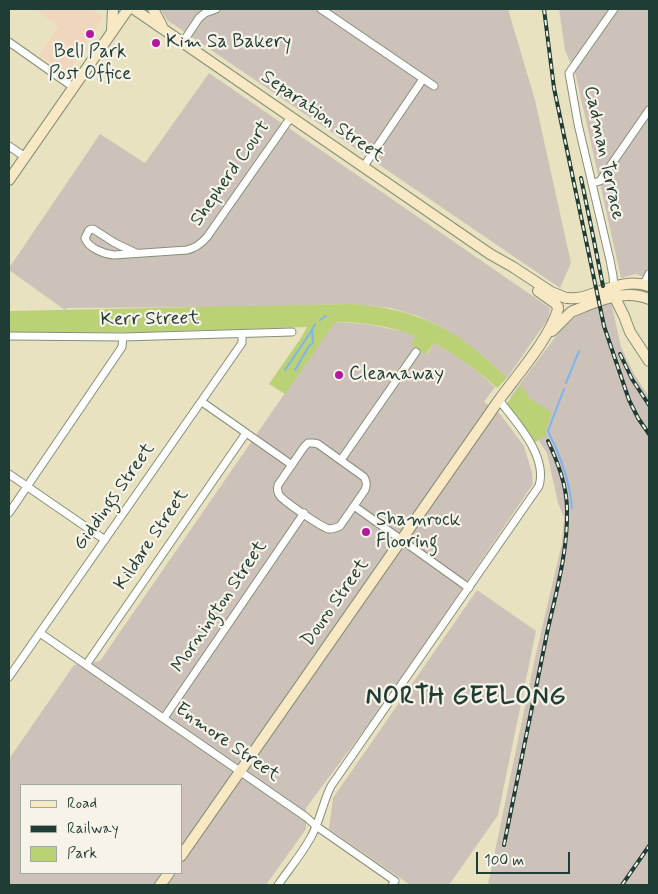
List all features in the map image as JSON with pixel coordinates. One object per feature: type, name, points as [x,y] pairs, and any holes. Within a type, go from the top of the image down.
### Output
[{"type":"main road","points":[[112,31],[113,9]]},
{"type":"main road","points":[[9,180],[128,9]]},
{"type":"main road","name":"Separation Street","points":[[134,9],[490,254],[551,292],[567,298]]},
{"type":"main road","points":[[153,9],[163,28]]},
{"type":"main road","name":"Separation Street","points":[[490,254],[502,266],[546,296],[558,308]]},
{"type":"main road","points":[[615,292],[570,313],[564,314],[558,308],[559,301],[567,298],[615,292],[645,297],[647,285],[629,283],[615,292]]},
{"type":"main road","points":[[615,292],[630,332],[649,361]]},
{"type":"main road","points":[[567,298],[571,299],[574,303],[574,308],[570,313]]},
{"type":"main road","name":"Douro Street","points":[[182,855],[538,347],[553,322],[558,308]]},
{"type":"main road","name":"Douro Street","points":[[538,347],[570,313]]},
{"type":"main road","points":[[160,885],[168,874]]},
{"type":"street","points":[[183,42],[199,18],[205,13],[216,9]]},
{"type":"street","points":[[321,9],[434,86]]},
{"type":"street","name":"Cadman Terrace","points":[[614,9],[569,73],[578,124],[610,260],[615,292]]},
{"type":"street","points":[[9,42],[74,87]]},
{"type":"street","points":[[364,166],[423,79]]},
{"type":"street","points":[[592,184],[600,182],[649,110]]},
{"type":"street","name":"Shepherd Court","points":[[136,253],[115,243],[94,229],[90,230],[85,237],[86,242],[104,254],[114,255],[193,249],[202,243],[291,117]]},
{"type":"street","points":[[9,146],[25,157]]},
{"type":"street","points":[[647,285],[649,274]]},
{"type":"street","name":"Kerr Street","points":[[9,336],[123,337],[292,332]]},
{"type":"street","name":"Giddings Street","points":[[9,677],[202,402],[242,343],[242,334]]},
{"type":"street","points":[[9,336],[9,341]]},
{"type":"street","points":[[9,513],[122,347],[123,337]]},
{"type":"street","points":[[341,460],[416,352]]},
{"type":"street","points":[[278,885],[311,837],[327,794],[332,786],[538,489],[540,469],[528,438],[499,400]]},
{"type":"street","points":[[202,402],[292,465]]},
{"type":"street","name":"Kildare Street","points":[[86,665],[246,433]]},
{"type":"street","points":[[308,444],[318,444],[341,460],[364,477],[367,485],[340,526],[336,528],[330,529],[325,527],[280,495],[277,490],[278,485],[308,444]]},
{"type":"street","points":[[9,474],[104,540]]},
{"type":"street","points":[[354,506],[469,588]]},
{"type":"street","name":"Mornington Street","points":[[164,718],[304,513]]},
{"type":"street","name":"Enmore Street","points":[[40,633],[306,817],[393,883]]},
{"type":"shaded area","points":[[35,9],[92,9],[103,17],[67,73],[39,55],[59,27]]},
{"type":"shaded area","points":[[160,9],[508,9],[535,100],[571,263],[560,288],[167,20]]},
{"type":"shaded area","points":[[559,9],[649,9],[649,279],[636,274],[621,278],[576,76],[565,50]]},
{"type":"shaded area","points":[[209,73],[550,308],[548,319],[507,378],[483,356],[444,328],[418,316],[390,308],[351,304],[67,308],[65,310],[9,270],[100,134],[145,163]]},
{"type":"shaded area","points":[[611,302],[621,347],[634,374],[649,397],[649,885],[488,885],[535,658],[562,543],[564,517],[558,503],[547,453],[510,397],[566,323],[584,311]]},
{"type":"shaded area","points":[[334,322],[366,324],[407,332],[417,336],[427,355],[434,343],[476,370],[495,387],[484,402],[500,414],[524,446],[532,473],[533,484],[386,701],[306,808],[306,829],[266,885],[9,885],[9,759],[74,665],[100,661]]},
{"type":"shaded area","points":[[477,590],[536,631],[498,815],[449,885],[410,885],[329,829],[333,798]]},
{"type":"green space","points":[[351,304],[399,311],[437,325],[469,345],[507,378],[497,388],[483,375],[434,343],[426,355],[411,344],[416,336],[386,327],[356,323],[335,322],[285,394],[269,384],[307,327],[150,332],[9,333],[9,311]]},
{"type":"green space","points":[[521,385],[529,398],[551,412],[546,435],[531,445],[504,407]]},
{"type":"waterway","points":[[320,320],[326,316]]},
{"type":"waterway","points":[[295,370],[309,346],[313,343],[312,330],[315,324]]},
{"type":"waterway","points":[[285,370],[312,330]]},
{"type":"waterway","points":[[566,383],[579,351]]},
{"type":"waterway","points":[[564,389],[548,431],[564,468],[572,508]]},
{"type":"railway","points":[[544,9],[554,88],[604,326],[629,400],[649,434]]},
{"type":"railway","points":[[581,178],[603,286]]},
{"type":"railway","points":[[620,354],[632,379],[649,405]]},
{"type":"railway","points":[[504,845],[566,541],[567,501],[564,483],[548,441]]},
{"type":"railway","points":[[622,885],[649,846]]},
{"type":"place","name":"Bell Park Post Office","points":[[90,34]]},
{"type":"place","name":"Kim Sa Bakery","points":[[156,43]]},
{"type":"place","name":"Cleanaway","points":[[339,375]]},
{"type":"place","name":"Shamrock Flooring","points":[[366,532]]},
{"type":"district","name":"NORTH GEELONG","points":[[466,698]]}]
